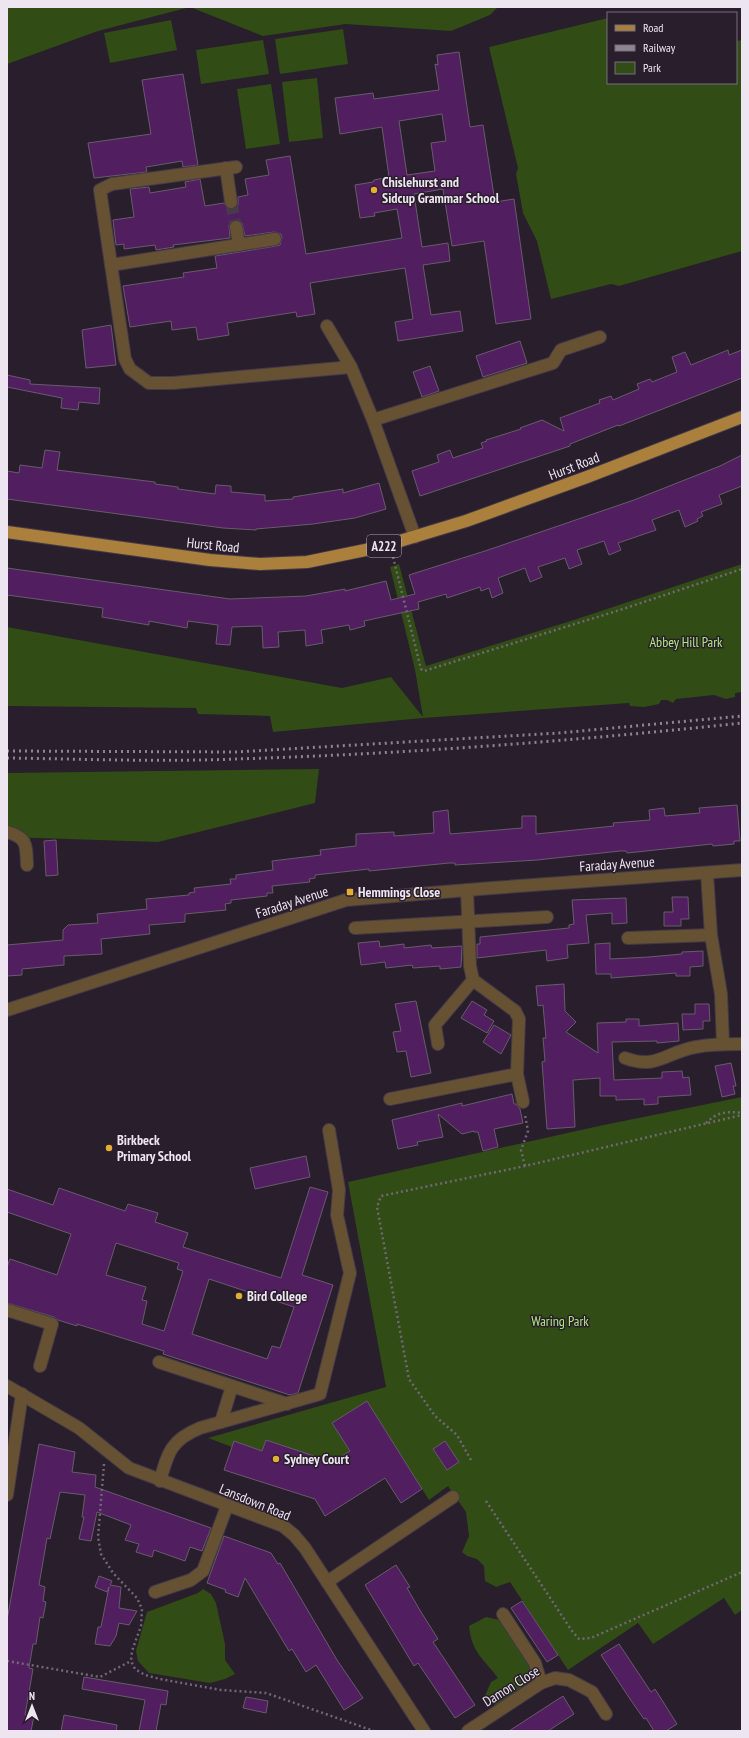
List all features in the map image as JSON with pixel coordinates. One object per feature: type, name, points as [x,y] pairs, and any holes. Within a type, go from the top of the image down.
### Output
[{"type":"main road","name":"Hurst Road","points":[[7,532],[193,558],[260,564],[307,562],[415,538],[587,477],[742,417]]},
{"type":"street","points":[[231,202],[231,168],[112,184],[100,190],[125,359],[130,369],[149,382],[173,382],[351,367]]},
{"type":"street","points":[[236,227],[239,245]]},
{"type":"street","points":[[111,265],[275,239]]},
{"type":"street","points":[[327,326],[351,367],[373,420],[415,538]]},
{"type":"street","points":[[373,420],[553,363],[561,350],[600,336]]},
{"type":"street","points":[[7,832],[19,835],[23,839],[27,865]]},
{"type":"street","name":"Faraday Avenue","points":[[7,1010],[341,902],[468,890],[742,870]]},
{"type":"street","points":[[707,873],[711,935],[721,994],[723,1044]]},
{"type":"street","points":[[468,890],[470,966],[473,980],[515,1011],[519,1019],[517,1074],[523,1102]]},
{"type":"street","points":[[354,928],[548,917]]},
{"type":"street","points":[[628,938],[711,935]]},
{"type":"street","points":[[438,1044],[434,1025],[473,980]]},
{"type":"street","points":[[625,1058],[638,1063],[654,1063],[677,1052],[695,1047],[723,1044],[742,1044]]},
{"type":"street","points":[[390,1099],[517,1074]]},
{"type":"street","points":[[160,1481],[166,1461],[173,1446],[185,1434],[221,1422],[320,1394],[350,1273],[337,1215],[339,1190],[329,1130]]},
{"type":"street","points":[[7,1310],[52,1324],[40,1366]]},
{"type":"street","points":[[159,1362],[287,1404]]},
{"type":"street","name":"Lansdown Road","points":[[7,1386],[79,1428],[129,1468],[160,1481],[283,1526],[294,1535],[305,1548],[424,1731]]},
{"type":"street","points":[[221,1422],[232,1386]]},
{"type":"street","points":[[7,1491],[22,1394]]},
{"type":"street","points":[[327,1582],[454,1497]]},
{"type":"street","points":[[155,1592],[191,1580],[203,1571],[227,1506]]},
{"type":"street","points":[[503,1614],[535,1663],[541,1683]]},
{"type":"street","name":"Damon Close","points":[[468,1731],[541,1683],[554,1678],[568,1680],[592,1692],[606,1714]]},
{"type":"path","points":[[389,545],[421,669],[424,671],[616,612],[742,569]]},
{"type":"path","points":[[523,1102],[528,1131],[521,1150],[525,1166]]},
{"type":"path","points":[[705,1124],[720,1113],[732,1112],[742,1114]]},
{"type":"path","points":[[471,1460],[456,1435],[434,1416],[409,1379],[377,1207],[381,1196],[525,1166],[742,1114]]},
{"type":"path","points":[[105,1450],[98,1537],[101,1554],[113,1573],[137,1598],[142,1609],[141,1626],[132,1651],[131,1661],[135,1668],[145,1675],[221,1690],[266,1693],[374,1731]]},
{"type":"path","points":[[486,1501],[572,1631],[579,1639],[590,1638],[742,1572]]},
{"type":"path","points":[[7,1661],[100,1677],[131,1661]]},
{"type":"green space","points":[[7,7],[190,7],[98,31],[7,64]]},
{"type":"green space","points":[[190,7],[498,7],[490,15],[451,31],[346,24],[263,36]]},
{"type":"green space","points":[[607,18],[607,84],[737,84],[737,41],[742,40],[742,251],[619,286],[611,284],[551,299],[537,241],[523,213],[516,174],[518,168],[489,47]]},
{"type":"green space","points":[[171,20],[177,50],[110,63],[104,33]]},
{"type":"green space","points":[[343,29],[348,64],[280,74],[275,39]]},
{"type":"green space","points":[[263,40],[269,74],[201,84],[196,50]]},
{"type":"green space","points":[[317,78],[323,138],[289,142],[282,82]]},
{"type":"green space","points":[[271,84],[280,144],[246,149],[237,89]]},
{"type":"green space","name":"Abbey Hill Park","points":[[399,564],[426,666],[577,619],[742,564],[742,692],[735,693],[735,697],[726,699],[714,695],[676,699],[673,703],[667,700],[661,700],[659,704],[644,707],[630,706],[629,703],[423,718],[273,732],[270,716],[198,714],[196,708],[7,706],[7,627],[342,688],[391,677],[423,717],[415,670],[390,567]]},
{"type":"green space","points":[[319,769],[315,803],[158,842],[7,837],[7,773]]},
{"type":"green space","name":"Waring Park","points":[[742,1097],[742,1610],[735,1615],[724,1598],[653,1644],[638,1623],[568,1670],[510,1582],[496,1587],[485,1581],[484,1566],[477,1559],[467,1556],[462,1552],[469,1536],[466,1512],[448,1486],[429,1500],[367,1401],[332,1423],[350,1451],[332,1462],[266,1440],[262,1451],[234,1441],[232,1447],[208,1438],[386,1387],[348,1182],[599,1126]]},
{"type":"green space","points":[[203,1589],[211,1594],[216,1603],[225,1644],[225,1660],[235,1674],[225,1679],[210,1683],[149,1673],[138,1661],[136,1651],[147,1612],[198,1593]]},
{"type":"green space","points":[[486,1617],[500,1620],[514,1637],[534,1671],[533,1682],[497,1706],[484,1698],[491,1682],[498,1678],[475,1649],[470,1635],[469,1626]]},
{"type":"building","points":[[459,52],[470,127],[483,125],[495,202],[514,199],[531,319],[496,324],[484,241],[452,246],[443,189],[414,194],[422,247],[448,243],[450,261],[423,265],[431,315],[460,311],[463,331],[398,341],[395,322],[413,319],[405,268],[310,283],[315,314],[297,317],[296,312],[227,323],[229,335],[198,340],[196,327],[172,330],[171,321],[130,327],[123,286],[184,277],[183,273],[217,268],[215,256],[280,245],[282,238],[281,234],[274,232],[245,236],[242,223],[235,220],[229,225],[230,238],[173,245],[174,247],[156,250],[155,245],[124,249],[124,244],[116,245],[113,220],[134,217],[130,189],[149,187],[150,193],[186,187],[185,182],[200,179],[205,206],[224,203],[228,209],[232,209],[238,205],[238,197],[248,195],[245,179],[269,175],[266,160],[290,156],[306,254],[402,238],[397,209],[374,213],[375,216],[360,218],[355,185],[373,182],[374,180],[389,177],[382,127],[340,134],[335,98],[373,93],[374,99],[439,90],[435,64],[438,65],[437,55]],"holes":[[[442,114],[446,141],[431,143],[435,171],[407,175],[399,121]]]},
{"type":"building","points":[[183,74],[198,165],[183,167],[182,161],[146,167],[147,172],[94,178],[88,143],[151,134],[142,80]]},
{"type":"building","points":[[111,325],[116,365],[86,368],[82,330]]},
{"type":"building","points":[[520,341],[527,363],[483,377],[476,356]]},
{"type":"building","points":[[728,350],[729,355],[742,350],[742,378],[619,426],[618,425],[570,444],[570,446],[420,496],[412,471],[439,462],[437,455],[450,450],[453,458],[483,448],[481,443],[487,441],[486,440],[521,429],[520,428],[542,420],[564,431],[560,418],[600,403],[599,400],[611,396],[613,400],[639,389],[637,384],[650,379],[652,382],[677,372],[672,357],[685,352],[691,365]]},
{"type":"building","points":[[430,366],[439,391],[422,397],[413,372]]},
{"type":"building","points":[[7,375],[30,380],[30,384],[100,388],[99,404],[79,402],[78,410],[61,408],[62,398],[7,387]]},
{"type":"building","points":[[45,450],[60,452],[57,470],[155,482],[155,484],[178,487],[178,489],[215,494],[216,485],[231,486],[231,492],[265,495],[265,501],[293,499],[293,497],[343,489],[343,493],[379,483],[386,509],[355,518],[256,530],[223,528],[7,499],[7,471],[19,473],[20,465],[42,468]]},
{"type":"building","points":[[742,455],[742,486],[719,495],[722,504],[701,512],[703,516],[697,519],[698,521],[685,527],[679,510],[652,520],[656,530],[618,543],[621,550],[609,555],[604,541],[577,550],[582,564],[569,569],[565,558],[538,567],[542,577],[530,582],[525,568],[498,578],[503,593],[492,598],[489,588],[481,591],[480,587],[447,598],[446,594],[418,602],[419,609],[364,621],[365,626],[350,630],[349,625],[321,630],[323,643],[306,646],[305,630],[278,632],[279,647],[263,648],[262,626],[232,627],[230,645],[216,644],[218,625],[188,621],[187,628],[149,621],[149,625],[102,617],[103,608],[7,595],[7,568],[230,599],[306,596],[345,589],[345,591],[386,581],[391,600],[415,594],[409,575],[488,550],[634,500],[720,466]]},
{"type":"building","points":[[737,805],[740,841],[734,841],[734,844],[713,846],[712,844],[627,853],[626,851],[620,851],[537,860],[455,865],[455,863],[449,863],[315,875],[315,878],[309,879],[310,882],[272,886],[273,893],[267,893],[267,896],[231,900],[231,903],[225,904],[226,910],[185,914],[185,922],[149,925],[150,934],[101,939],[102,954],[64,956],[64,965],[22,969],[22,975],[7,976],[7,945],[63,940],[63,930],[68,925],[98,923],[97,914],[147,909],[146,899],[189,895],[189,893],[195,892],[194,888],[231,884],[230,879],[236,879],[236,875],[273,870],[272,861],[321,855],[320,850],[356,846],[356,834],[394,832],[394,836],[434,833],[433,812],[448,810],[450,834],[522,828],[522,816],[536,816],[536,834],[614,826],[613,823],[650,820],[649,810],[664,808],[665,816],[700,813],[699,808]]},
{"type":"building","points":[[56,840],[58,875],[46,876],[44,841]]},
{"type":"building","points":[[672,897],[688,897],[689,919],[681,919],[681,926],[664,926],[664,912],[673,912]]},
{"type":"building","points":[[626,898],[627,923],[612,924],[612,913],[586,915],[589,943],[567,945],[568,958],[547,961],[546,950],[477,958],[477,944],[480,944],[480,937],[569,928],[569,925],[574,924],[572,900]]},
{"type":"building","points":[[379,941],[380,947],[404,944],[404,948],[431,945],[432,948],[462,946],[461,967],[440,969],[440,966],[413,968],[412,965],[386,968],[385,962],[361,965],[358,943]]},
{"type":"building","points":[[610,943],[610,959],[649,957],[682,954],[682,952],[703,951],[703,966],[690,967],[690,976],[676,976],[676,973],[611,978],[611,974],[596,974],[595,944]]},
{"type":"building","points":[[564,984],[565,1011],[576,1022],[566,1032],[598,1053],[597,1023],[626,1022],[626,1019],[639,1019],[639,1026],[678,1023],[679,1041],[657,1043],[657,1041],[612,1042],[614,1080],[662,1078],[662,1072],[682,1071],[683,1078],[689,1077],[691,1095],[658,1097],[658,1104],[644,1105],[644,1099],[616,1100],[616,1096],[600,1096],[600,1078],[573,1080],[575,1127],[547,1129],[542,1062],[545,1061],[543,1038],[546,1038],[543,1005],[538,1006],[536,986]]},
{"type":"building","points":[[416,1001],[431,1073],[411,1077],[406,1051],[397,1052],[393,1032],[401,1031],[395,1004]]},
{"type":"building","points":[[472,1001],[487,1010],[484,1015],[494,1021],[487,1033],[461,1018]]},
{"type":"building","points":[[695,1004],[709,1004],[710,1021],[703,1021],[703,1029],[683,1030],[682,1014],[695,1014]]},
{"type":"building","points":[[494,1025],[511,1035],[501,1054],[483,1042]]},
{"type":"building","points":[[731,1063],[736,1086],[733,1086],[735,1094],[722,1097],[715,1066]]},
{"type":"building","points":[[512,1094],[514,1104],[516,1104],[520,1109],[523,1123],[494,1129],[498,1147],[483,1151],[478,1132],[474,1131],[462,1134],[438,1114],[443,1137],[417,1142],[418,1145],[398,1149],[392,1120],[462,1103],[462,1106]]},
{"type":"building","points":[[306,1156],[310,1177],[255,1189],[250,1168]]},
{"type":"building","points":[[310,1187],[328,1192],[302,1275],[333,1285],[298,1393],[290,1395],[163,1354],[164,1351],[77,1324],[77,1326],[58,1320],[54,1317],[7,1303],[7,1267],[10,1259],[57,1275],[71,1234],[7,1212],[7,1189],[53,1205],[59,1188],[125,1211],[128,1204],[158,1213],[155,1222],[188,1233],[183,1247],[281,1278]],"holes":[[[116,1243],[179,1263],[177,1269],[183,1271],[164,1331],[142,1324],[147,1301],[142,1300],[146,1287],[106,1275]],[[209,1279],[294,1307],[280,1348],[272,1346],[267,1359],[192,1334]]]},
{"type":"building","name":"Sydney Court","points":[[367,1401],[422,1489],[401,1503],[385,1478],[325,1516],[315,1499],[224,1470],[234,1441],[262,1451],[266,1440],[332,1462],[350,1451],[332,1423]]},
{"type":"building","points":[[445,1441],[459,1462],[447,1470],[433,1449]]},
{"type":"building","points":[[39,1444],[75,1452],[72,1472],[96,1475],[95,1487],[211,1528],[202,1551],[190,1547],[185,1561],[154,1550],[152,1557],[136,1552],[139,1544],[125,1540],[131,1525],[97,1512],[91,1541],[79,1539],[84,1517],[82,1517],[85,1495],[60,1492],[50,1539],[47,1538],[39,1585],[45,1587],[43,1601],[46,1602],[43,1618],[40,1617],[36,1644],[33,1644],[29,1668],[33,1669],[25,1715],[34,1716],[31,1731],[7,1731],[7,1620]]},
{"type":"building","points":[[224,1536],[271,1553],[278,1564],[280,1563],[337,1660],[363,1698],[344,1710],[316,1665],[306,1672],[292,1649],[289,1651],[245,1578],[238,1597],[225,1592],[226,1590],[207,1583]]},
{"type":"building","points":[[396,1565],[410,1587],[407,1588],[438,1639],[433,1642],[475,1705],[455,1718],[418,1663],[414,1666],[365,1585]]},
{"type":"building","points":[[99,1576],[112,1581],[110,1585],[121,1587],[119,1608],[137,1611],[129,1625],[119,1623],[116,1636],[110,1646],[95,1644],[98,1627],[101,1627],[109,1587],[107,1592],[95,1587]]},
{"type":"building","points":[[522,1601],[558,1655],[547,1662],[511,1608]]},
{"type":"building","points":[[619,1644],[651,1692],[655,1689],[677,1724],[666,1731],[654,1731],[646,1718],[644,1719],[630,1699],[601,1655]]},
{"type":"building","points":[[84,1677],[168,1691],[166,1705],[161,1704],[156,1731],[139,1731],[145,1700],[82,1689]]},
{"type":"building","points":[[563,1696],[574,1714],[548,1731],[509,1731]]},
{"type":"building","points":[[246,1697],[268,1701],[266,1713],[243,1708]]},
{"type":"building","points":[[64,1715],[117,1725],[116,1731],[61,1731]]},
{"type":"tunnel","points":[[231,202],[236,227]]},
{"type":"railway","points":[[7,751],[236,752],[559,733],[742,716]]},
{"type":"railway","points":[[7,758],[179,760],[363,754],[616,736],[742,723]]},
{"type":"place","name":"Chislehurst and Sidcup Grammar School","points":[[374,190]]},
{"type":"place","name":"Hemmings Close","points":[[350,892]]},
{"type":"place","name":"Birkbeck Primary School","points":[[109,1148]]},
{"type":"place","name":"Bird College","points":[[239,1296]]},
{"type":"place","name":"Sydney Court","points":[[276,1459]]}]
